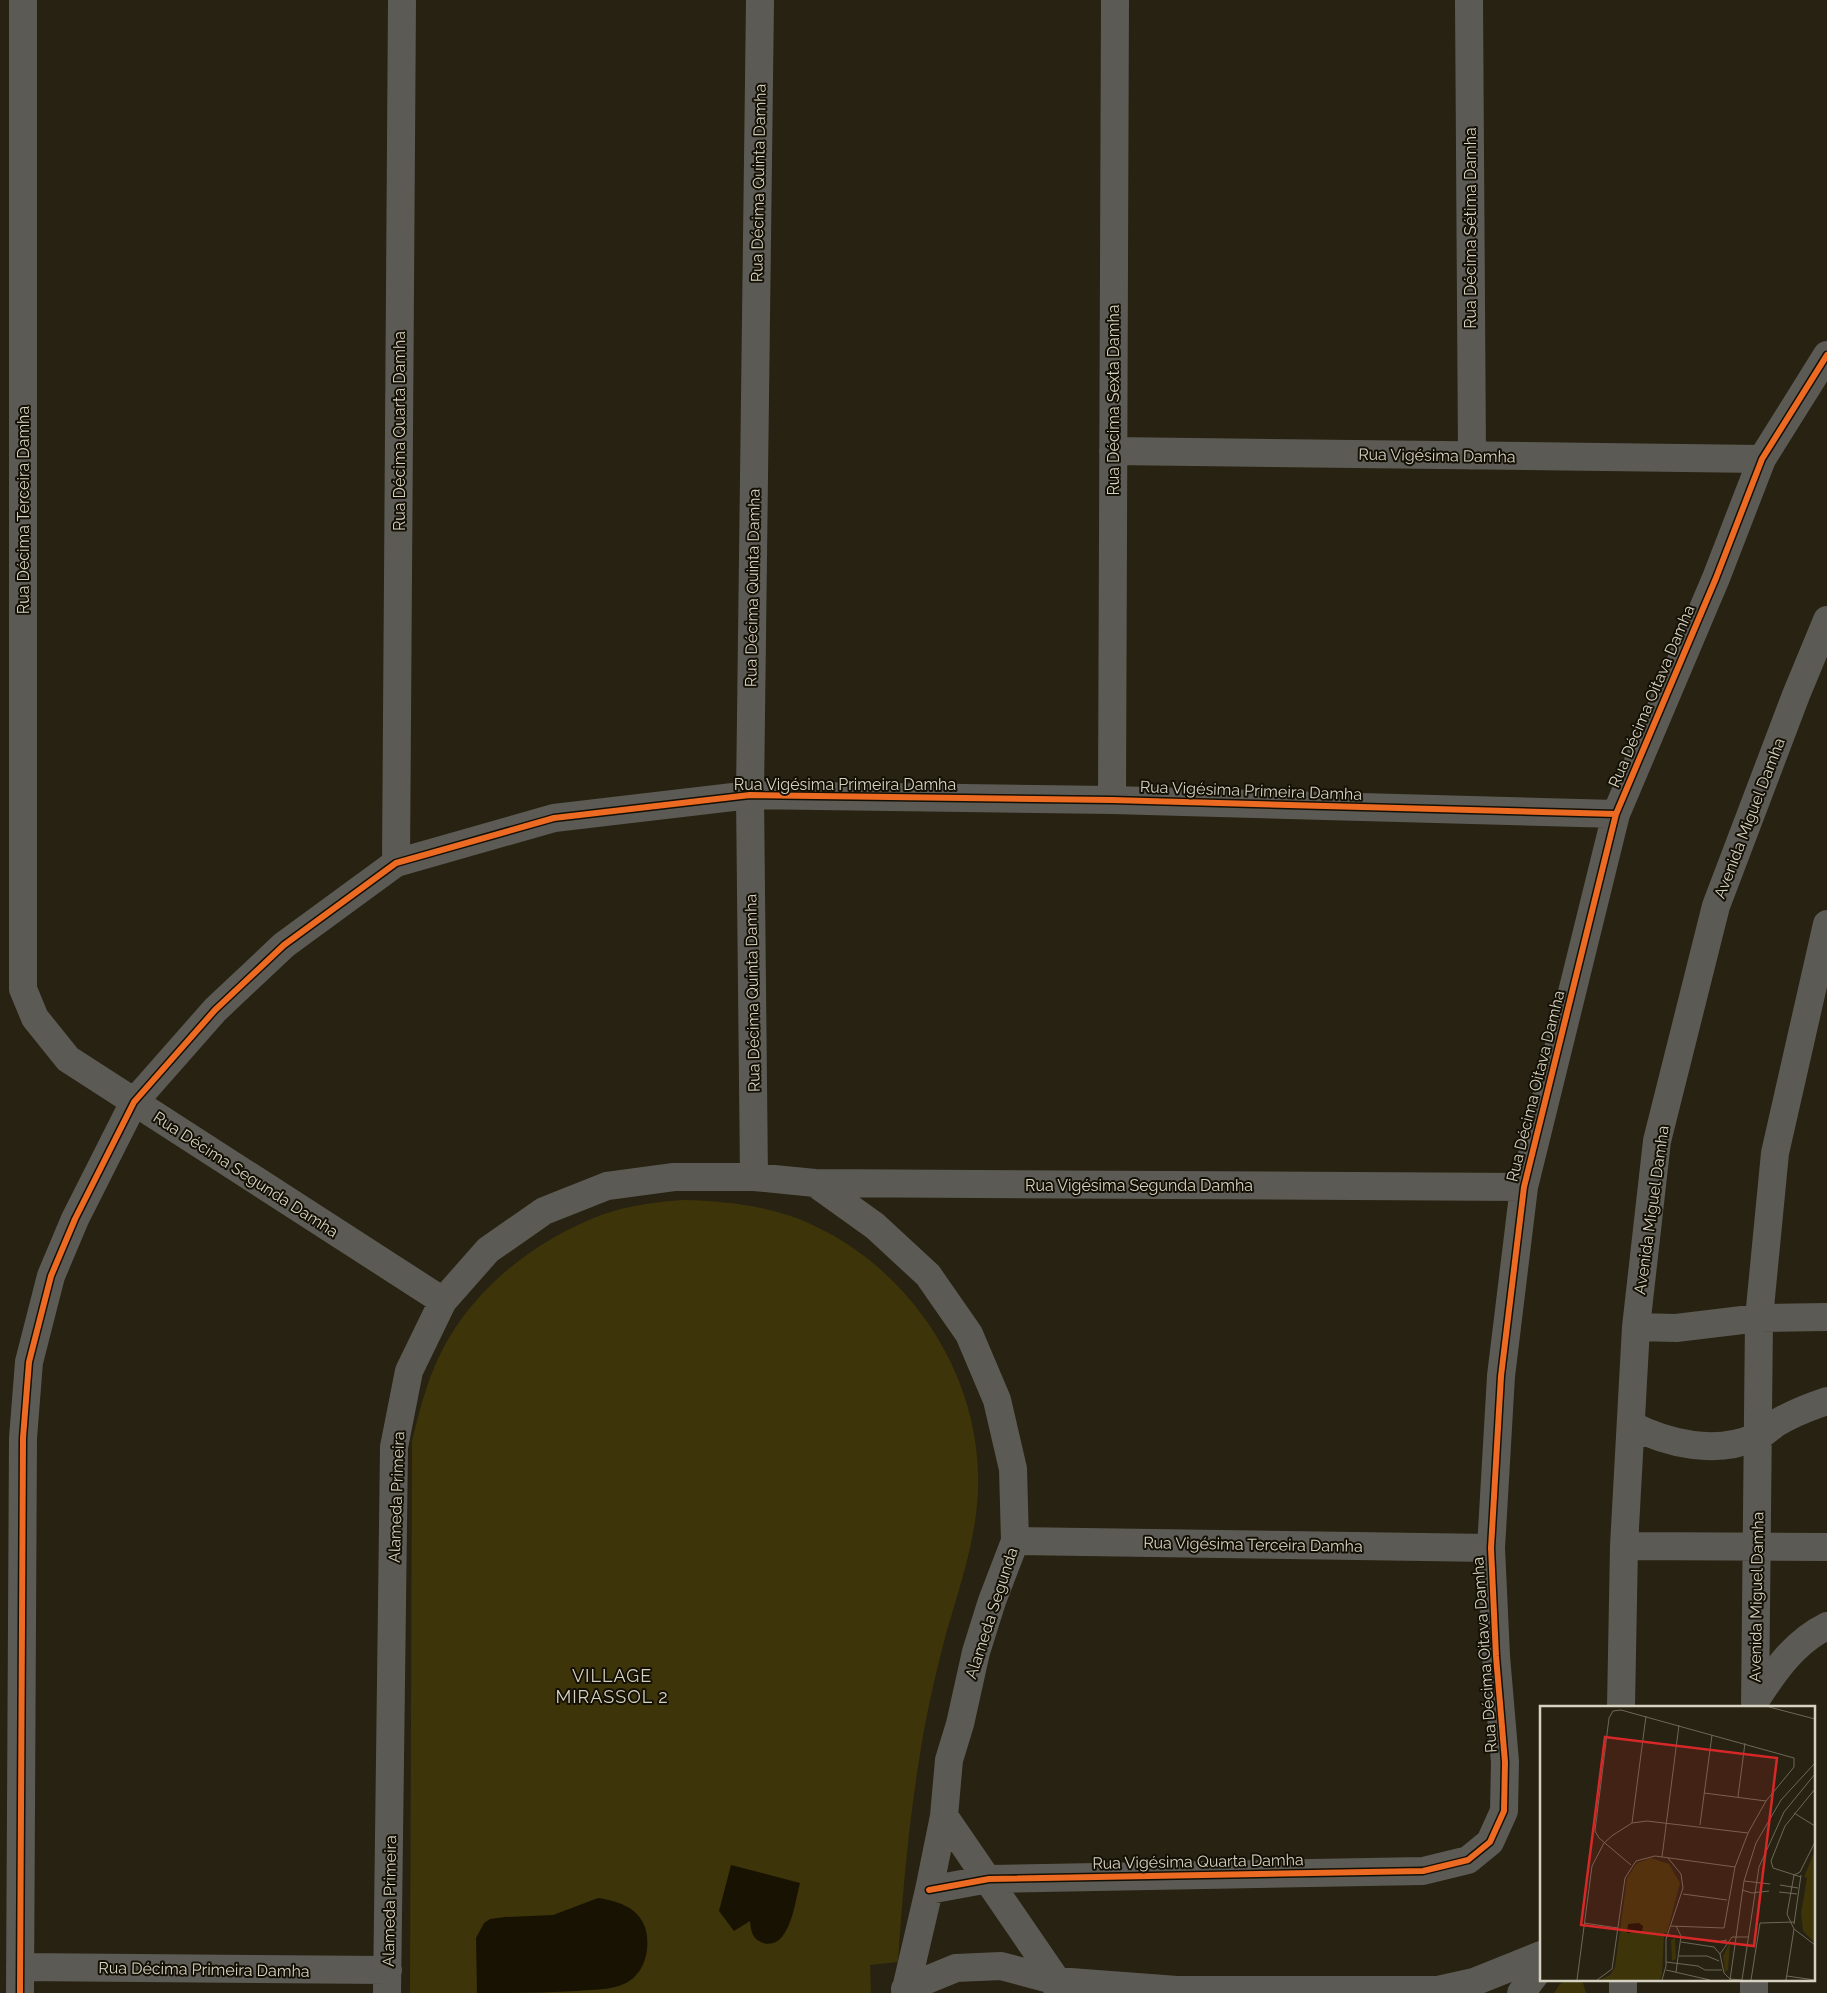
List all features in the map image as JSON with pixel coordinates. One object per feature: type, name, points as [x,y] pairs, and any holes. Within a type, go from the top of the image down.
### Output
[{"type":"street","name":"Rua Décima Terceira Damha","points":[[23,0],[23,989],[36,1018]]},
{"type":"street","name":"Rua Décima Quarta Damha","points":[[396,863],[402,0]]},
{"type":"street","name":"Rua Décima Quinta Damha","points":[[754,1177],[750,795],[760,0]]},
{"type":"street","name":"Rua Décima Sexta Damha","points":[[1112,800],[1115,0]]},
{"type":"street","name":"Rua Décima Sétima Damha","points":[[1469,0],[1472,456]]},
{"type":"street","name":"Rua Décima Oitava Damha","points":[[1468,1860],[1490,1842],[1504,1811],[1505,1762],[1496,1656],[1491,1548],[1501,1376],[1524,1187],[1616,814],[1716,578],[1762,459],[1827,355]]},
{"type":"street","name":"Rua Vigésima Damha","points":[[1113,452],[1762,459]]},
{"type":"street","name":"Avenida Miguel Damha","points":[[1622,1706],[1624,1546],[1636,1327],[1657,1141],[1716,906],[1796,695],[1827,620]]},
{"type":"street","name":"Rua Vigésima Primeira Damha","points":[[20,1980],[23,1438],[29,1362],[51,1276],[75,1219],[134,1102],[214,1010],[284,946],[396,863],[554,818],[750,795],[1112,800],[1616,814]]},
{"type":"street","name":"Avenida Miguel Damha","points":[[1755,1704],[1759,1318],[1776,1153],[1827,924]]},
{"type":"street","name":"Rua Décima Segunda Damha","points":[[36,1018],[68,1059],[443,1301]]},
{"type":"street","name":"Rua Vigésima Segunda Damha","points":[[754,1177],[815,1183],[1524,1187]]},
{"type":"street","name":"Alameda Primeira","points":[[388,1982],[394,1447],[409,1371],[443,1301],[488,1250],[544,1211],[607,1186],[674,1178],[754,1177]]},
{"type":"street","name":"Alameda Segunda","points":[[815,1183],[875,1226],[928,1275],[969,1334],[997,1400],[1013,1469],[1015,1541],[992,1601],[976,1652],[960,1724],[949,1760],[944,1816],[905,1991]]},
{"type":"street","points":[[1636,1327],[1676,1328],[1759,1318],[1827,1317]]},
{"type":"street","points":[[1631,1425],[1666,1440],[1685,1444],[1717,1445],[1734,1443],[1757,1437],[1791,1414],[1827,1401]]},
{"type":"street","name":"Rua Vigésima Terceira Damha","points":[[1015,1541],[1491,1548]]},
{"type":"street","points":[[1624,1546],[1827,1547]]},
{"type":"street","points":[[1755,1704],[1784,1659],[1803,1641],[1827,1626]]},
{"type":"street","points":[[944,1816],[989,1879],[1057,1987]]},
{"type":"street","name":"Rua Vigésima Quarta Damha","points":[[929,1890],[989,1879],[1423,1871],[1468,1860]]},
{"type":"street","points":[[905,1991],[956,1968],[1001,1966],[1057,1987],[1246,1992],[1438,1990],[1474,1982],[1540,1955]]},
{"type":"street","points":[[1521,1993],[1540,1968]]},
{"type":"street","name":"Rua Décima Primeira Damha","points":[[20,1980],[388,1982]]},
{"type":"street","points":[[1623,1980],[1623,1993]]},
{"type":"street","points":[[1754,1980],[1754,1993]]},
{"type":"shaded area","points":[[683,1200],[713,1201],[785,1214],[840,1239],[876,1266],[908,1297],[935,1334],[956,1373],[970,1416],[977,1460],[975,1521],[964,1570],[936,1672],[923,1736],[914,1792],[898,1962],[870,1965],[871,1993],[410,1993],[412,1441],[427,1386],[447,1342],[463,1317],[482,1294],[526,1255],[577,1225],[604,1214],[643,1204]]},
{"type":"shaded area","points":[[731,1865],[800,1883],[790,1923],[779,1940],[772,1943],[759,1941],[753,1934],[750,1921],[734,1931],[719,1911]]},
{"type":"shaded area","points":[[598,1898],[626,1906],[642,1920],[647,1934],[647,1950],[642,1966],[633,1979],[620,1986],[602,1989],[477,1993],[476,1938],[484,1923],[490,1919],[505,1917],[553,1915]]},
{"type":"shaded area","points":[[1567,1980],[1577,1980],[1583,1983],[1586,1993],[1554,1993],[1560,1984]]},
{"type":"cycle path","points":[[929,1890],[989,1879],[1423,1871],[1468,1860],[1490,1842],[1504,1811],[1505,1762],[1496,1656],[1491,1548],[1501,1376],[1524,1187],[1616,814],[1716,578],[1762,459],[1827,355]]},
{"type":"cycle path","points":[[20,1993],[23,1438],[29,1362],[51,1276],[75,1219],[134,1102],[215,1010],[284,945],[396,863],[554,818],[750,795],[1112,800],[1616,814]]},
{"type":"district","name":"VILLAGE MIRASSOL 2","points":[[612,1686]]}]
